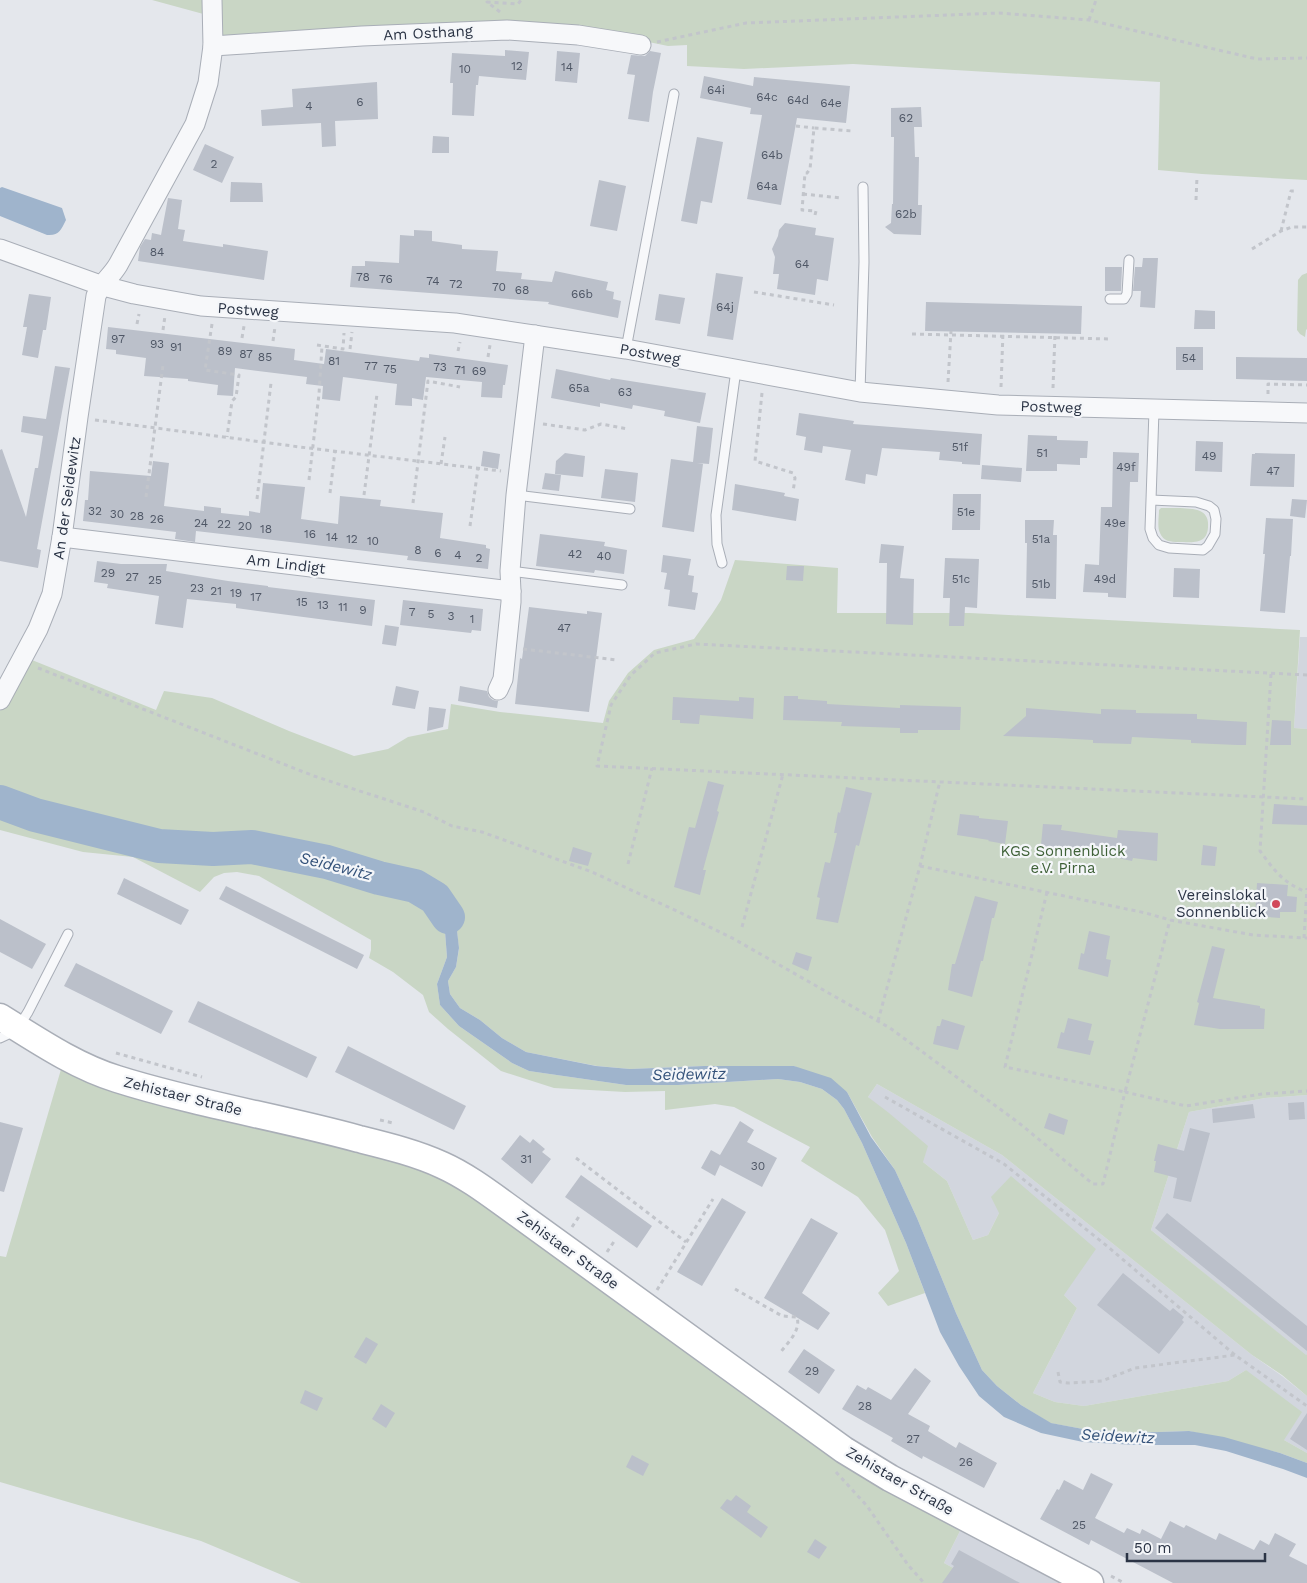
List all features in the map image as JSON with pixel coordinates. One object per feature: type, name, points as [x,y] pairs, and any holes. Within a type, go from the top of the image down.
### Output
[{"type":"main road","name":"Zehistaer Straße","points":[[6,1028],[84,1066],[116,1079],[181,1097],[326,1130],[414,1154],[443,1165],[524,1218],[834,1443],[890,1478],[1090,1583]]},
{"type":"street","points":[[100,285],[112,274],[118,265],[195,124],[208,83],[213,46],[212,0]]},
{"type":"street","name":"Am Osthang","points":[[213,46],[508,30],[578,34],[641,45]]},
{"type":"street","name":"Postweg","points":[[0,249],[100,285],[134,294],[200,306],[455,324],[626,349],[860,392],[998,405],[1307,414]]},
{"type":"street","name":"An der Seidewitz","points":[[0,700],[38,628],[52,594],[62,537],[96,296],[100,285]]},
{"type":"street","points":[[498,690],[503,679],[511,602],[510,571],[516,494],[535,335]]},
{"type":"street","name":"Am Lindigt","points":[[62,537],[511,591]]},
{"type":"lane","points":[[626,349],[674,94]]},
{"type":"lane","points":[[860,392],[864,262],[863,187]]},
{"type":"lane","points":[[1110,299],[1124,299],[1127,294],[1129,260]]},
{"type":"lane","points":[[722,563],[717,544],[716,515],[736,370]]},
{"type":"lane","points":[[1151,500],[1196,502],[1209,506],[1214,510],[1216,519],[1215,534],[1208,546],[1203,550],[1169,548],[1159,544],[1153,538],[1150,528],[1154,410]]},
{"type":"lane","points":[[516,494],[630,509]]},
{"type":"lane","points":[[510,571],[622,585]]},
{"type":"lane","points":[[6,1028],[28,1012],[68,934]]},
{"type":"path","points":[[500,11],[487,2],[518,4],[521,0]]},
{"type":"path","points":[[1088,20],[1096,0]]},
{"type":"path","points":[[641,45],[746,23],[999,13],[1088,20],[1257,59],[1307,58]]},
{"type":"path","points":[[796,126],[852,131]]},
{"type":"path","points":[[814,128],[810,169],[808,173],[805,173],[802,210],[816,211],[816,215]]},
{"type":"path","points":[[1196,200],[1197,177]]},
{"type":"path","points":[[1281,231],[1291,191],[1294,191]]},
{"type":"path","points":[[803,194],[841,198]]},
{"type":"path","points":[[1252,249],[1281,231],[1292,227],[1307,227]]},
{"type":"path","points":[[754,292],[834,305]]},
{"type":"path","points":[[212,318],[206,370],[239,375],[236,397],[232,401],[227,437]]},
{"type":"path","points":[[242,338],[245,322]]},
{"type":"path","points":[[273,341],[275,325]]},
{"type":"path","points":[[317,345],[343,349],[345,330]]},
{"type":"path","points":[[350,349],[352,330]]},
{"type":"path","points":[[948,388],[951,333]]},
{"type":"path","points":[[912,334],[1003,334],[1109,338]]},
{"type":"path","points":[[1001,392],[1003,334]]},
{"type":"path","points":[[1053,395],[1054,336]]},
{"type":"path","points":[[309,480],[320,386],[322,346]]},
{"type":"path","points":[[146,497],[163,365]]},
{"type":"path","points":[[763,375],[755,461],[793,473],[795,478],[793,492]]},
{"type":"path","points":[[413,503],[428,381],[460,387]]},
{"type":"path","points":[[1268,400],[1268,382],[1307,385]]},
{"type":"path","points":[[257,499],[271,383]]},
{"type":"path","points":[[364,494],[377,394]]},
{"type":"path","points":[[78,417],[313,449],[518,473]]},
{"type":"path","points":[[525,421],[585,430],[601,424],[628,429]]},
{"type":"path","points":[[441,464],[444,437]]},
{"type":"path","points":[[330,493],[335,451]]},
{"type":"path","points":[[470,526],[478,468]]},
{"type":"path","points":[[1307,675],[696,644],[656,653],[631,675],[610,705],[597,766],[1307,799]]},
{"type":"path","points":[[522,648],[617,660]]},
{"type":"path","points":[[21,661],[314,776],[424,812],[452,826],[482,832],[592,872],[680,912],[734,939],[890,1028],[1019,1123],[1093,1184],[1103,1184],[1170,920]]},
{"type":"path","points":[[1271,674],[1260,851],[1280,876],[1294,887],[1306,892]]},
{"type":"path","points":[[628,864],[652,768]]},
{"type":"path","points":[[742,927],[783,774]]},
{"type":"path","points":[[878,1021],[920,866],[940,781]]},
{"type":"path","points":[[920,866],[1170,920],[1253,935],[1305,938],[1307,888]]},
{"type":"path","points":[[1047,892],[1005,1067],[1186,1106],[1262,1094],[1307,1091]]},
{"type":"path","points":[[885,1098],[1004,1164],[1107,1246],[1235,1355],[1307,1406]]},
{"type":"path","points":[[576,1158],[686,1242]]},
{"type":"path","points":[[654,1294],[713,1199]]},
{"type":"path","points":[[568,1233],[580,1215]]},
{"type":"path","points":[[603,1258],[615,1240]]},
{"type":"path","points":[[735,1289],[782,1316],[797,1317],[796,1331],[780,1353]]},
{"type":"path","points":[[1058,1372],[1060,1382],[1102,1381],[1136,1368],[1235,1355]]},
{"type":"path","points":[[834,1443],[834,1470],[868,1506],[908,1565],[924,1583]]},
{"type":"shaded area","points":[[1300,637],[1307,637],[1307,729],[1294,728]]},
{"type":"shaded area","points":[[877,1084],[1002,1155],[1252,1355],[1307,1396],[1307,1453],[1284,1440],[1246,1370],[1228,1381],[1084,1406],[1055,1402],[1033,1393],[1077,1308],[1064,1295],[999,1213],[988,1235],[973,1240],[947,1181],[923,1162],[868,1097]]},
{"type":"shaded area","points":[[1307,1095],[1306,1356],[1151,1230],[1189,1112],[1265,1098]]},
{"type":"shaded area","points":[[963,1525],[1073,1583],[981,1583],[944,1563]]},
{"type":"green space","points":[[152,0],[207,0],[207,15]]},
{"type":"green space","points":[[216,0],[1307,0],[1307,180],[1158,170],[1160,82],[853,64],[744,69],[687,66],[687,45],[668,46],[605,33],[501,22],[478,21],[223,40],[217,22]]},
{"type":"green space","points":[[1307,273],[1307,329],[1305,337],[1297,330],[1298,280]]},
{"type":"green space","points":[[1161,508],[1187,508],[1202,512],[1208,521],[1207,534],[1202,540],[1198,541],[1173,542],[1164,539],[1159,528],[1159,510]]},
{"type":"green space","name":"KGS Sonnenblick e.V. Pirna","points":[[735,560],[838,568],[837,613],[970,613],[1300,630],[1294,728],[1307,729],[1307,1095],[1265,1098],[1189,1112],[1151,1230],[1307,1354],[1307,1396],[1282,1375],[1252,1355],[1002,1155],[877,1084],[868,1097],[928,1146],[923,1162],[947,1181],[973,1240],[988,1235],[999,1213],[991,1197],[1011,1176],[1096,1249],[1064,1295],[1077,1308],[1033,1393],[1055,1402],[1084,1406],[1228,1381],[1246,1370],[1302,1412],[1284,1440],[1307,1453],[1307,1463],[1280,1453],[1189,1431],[1128,1433],[1083,1429],[1050,1423],[1021,1405],[997,1386],[982,1370],[895,1170],[872,1137],[847,1092],[794,1066],[704,1066],[630,1069],[597,1066],[526,1052],[502,1038],[480,1020],[460,1008],[450,994],[448,981],[456,967],[459,949],[455,913],[415,886],[252,847],[213,849],[159,846],[35,815],[0,802],[0,711],[27,658],[156,710],[164,691],[212,698],[354,756],[388,749],[408,737],[448,729],[451,704],[500,712],[603,723],[609,701],[628,673],[654,650],[694,639],[721,600]]},
{"type":"green space","points":[[0,812],[99,842],[147,851],[206,856],[252,856],[303,864],[414,893],[431,901],[444,919],[447,957],[437,984],[440,1005],[459,1026],[512,1063],[529,1071],[626,1085],[678,1085],[778,1079],[800,1082],[822,1089],[837,1100],[844,1109],[862,1143],[906,1243],[925,1293],[888,1306],[878,1293],[899,1271],[885,1230],[858,1197],[801,1161],[810,1147],[734,1107],[715,1104],[665,1110],[665,1091],[625,1092],[554,1088],[501,1071],[429,1012],[423,995],[393,972],[369,958],[371,940],[259,876],[237,872],[224,873],[214,877],[200,892],[133,857],[83,852],[0,830]]},
{"type":"green space","points":[[62,1066],[372,1151],[438,1174],[963,1525],[944,1563],[981,1583],[301,1583],[201,1541],[0,1482],[0,1256],[6,1257]]},
{"type":"water","points":[[2,187],[62,208],[66,220],[61,229],[57,233],[47,235],[0,216],[0,188]]},
{"type":"water","points":[[0,802],[35,815],[159,846],[213,849],[252,847],[327,862],[379,878],[415,886],[418,883],[441,894],[455,913],[459,948],[456,967],[448,981],[450,994],[460,1008],[480,1020],[502,1038],[526,1052],[596,1066],[630,1069],[704,1066],[794,1066],[831,1078],[847,1092],[871,1137],[895,1170],[982,1370],[997,1386],[1021,1405],[1051,1423],[1083,1429],[1128,1433],[1189,1431],[1224,1437],[1307,1463],[1307,1478],[1226,1451],[1195,1445],[1136,1445],[1083,1442],[1041,1433],[1004,1417],[979,1396],[940,1332],[906,1243],[862,1143],[844,1109],[837,1100],[822,1089],[800,1082],[778,1079],[678,1085],[626,1085],[529,1071],[512,1063],[459,1026],[440,1005],[437,984],[447,957],[444,919],[431,901],[414,893],[303,864],[252,856],[206,856],[147,851],[99,842],[0,812]]},
{"type":"building","points":[[505,50],[529,52],[526,80],[479,76],[478,85],[476,85],[474,116],[452,115],[453,83],[450,83],[452,53],[505,56]]},
{"type":"building","points":[[557,51],[580,53],[577,83],[555,81]]},
{"type":"building","points":[[650,51],[661,53],[649,122],[628,119],[635,75],[627,74],[631,55],[645,56]]},
{"type":"building","points":[[704,76],[753,86],[754,77],[850,86],[846,123],[797,118],[781,205],[747,199],[762,115],[750,114],[751,108],[700,98]]},
{"type":"building","points":[[377,82],[378,119],[335,121],[336,146],[322,147],[321,123],[262,126],[261,110],[293,107],[292,89]]},
{"type":"building","points":[[921,107],[922,127],[914,127],[915,157],[919,157],[918,205],[922,205],[921,235],[894,234],[885,227],[891,223],[893,204],[894,137],[891,137],[891,108]]},
{"type":"building","points":[[433,136],[449,137],[449,153],[432,153]]},
{"type":"building","points":[[697,137],[723,142],[712,203],[701,201],[697,224],[681,221]]},
{"type":"building","points":[[205,144],[234,157],[222,183],[193,170]]},
{"type":"building","points":[[599,180],[626,186],[617,231],[590,226]]},
{"type":"building","points":[[231,182],[262,183],[263,202],[230,202]]},
{"type":"building","points":[[168,198],[182,200],[178,229],[185,230],[183,241],[223,247],[223,244],[268,251],[264,280],[138,261],[140,247],[145,239],[151,240],[152,233],[161,235]]},
{"type":"building","points":[[785,223],[816,228],[815,235],[834,238],[828,281],[817,279],[815,295],[777,289],[779,274],[773,274],[775,257],[772,249],[779,230]]},
{"type":"building","points":[[414,230],[432,231],[432,241],[462,245],[462,249],[498,251],[496,271],[522,273],[521,279],[552,282],[555,271],[608,282],[606,290],[614,292],[613,299],[621,301],[618,318],[548,304],[549,302],[350,287],[352,266],[365,266],[365,261],[399,263],[400,235],[414,236]]},
{"type":"building","points":[[1143,258],[1158,258],[1155,308],[1140,307],[1141,291],[1133,291],[1135,267],[1142,267]]},
{"type":"building","points":[[1105,267],[1122,267],[1121,291],[1105,291]]},
{"type":"building","points":[[716,273],[743,277],[733,340],[707,336]]},
{"type":"building","points":[[29,294],[51,297],[46,330],[43,330],[38,358],[22,355],[27,327],[23,327]]},
{"type":"building","points":[[659,294],[685,298],[680,324],[655,320]]},
{"type":"building","points":[[926,302],[1082,306],[1081,334],[925,331]]},
{"type":"building","points":[[1195,310],[1215,311],[1215,329],[1194,329]]},
{"type":"building","points":[[108,327],[295,349],[294,360],[324,364],[326,349],[419,361],[420,357],[429,358],[429,354],[508,365],[502,398],[481,397],[482,382],[426,377],[423,400],[412,398],[412,406],[395,405],[397,384],[343,377],[340,401],[322,399],[323,386],[306,384],[307,377],[235,368],[233,396],[217,395],[218,385],[188,381],[188,379],[144,376],[146,358],[116,354],[116,350],[106,349]]},
{"type":"building","points":[[1176,347],[1203,347],[1203,370],[1176,370]]},
{"type":"building","points":[[1236,357],[1307,358],[1307,381],[1236,379]]},
{"type":"building","points":[[55,366],[70,368],[37,549],[41,550],[38,568],[0,561],[0,450],[2,449],[26,517],[35,468],[38,468],[43,436],[21,432],[23,416],[46,419]]},
{"type":"building","points":[[556,369],[610,380],[611,378],[706,393],[700,423],[664,416],[665,411],[633,405],[632,409],[600,403],[600,407],[551,398]]},
{"type":"building","points":[[799,413],[854,421],[853,424],[982,434],[980,465],[939,460],[940,452],[882,448],[877,476],[866,474],[865,484],[845,480],[851,450],[823,446],[822,453],[804,450],[806,437],[796,435]]},
{"type":"building","points":[[697,426],[713,428],[709,464],[697,463],[703,464],[694,532],[662,527],[671,459],[693,462]]},
{"type":"building","points":[[1028,435],[1057,436],[1057,440],[1088,441],[1087,458],[1080,458],[1080,465],[1057,464],[1057,471],[1026,471]]},
{"type":"building","points":[[1196,441],[1223,442],[1222,472],[1195,471]]},
{"type":"building","points":[[483,451],[500,454],[498,469],[481,466]]},
{"type":"building","points":[[1113,452],[1139,453],[1138,482],[1130,482],[1126,598],[1108,597],[1108,593],[1083,592],[1085,564],[1099,565],[1101,507],[1112,507]]},
{"type":"building","points":[[565,453],[585,456],[583,477],[555,474],[556,461]]},
{"type":"building","points":[[1252,454],[1295,454],[1294,487],[1250,486]]},
{"type":"building","points":[[153,461],[169,463],[164,506],[204,511],[204,506],[221,508],[221,513],[249,516],[249,511],[260,513],[263,483],[305,487],[301,519],[338,524],[340,496],[381,500],[380,506],[443,513],[440,538],[486,545],[486,548],[490,549],[488,569],[407,560],[408,556],[196,531],[195,542],[175,539],[176,532],[83,521],[85,500],[88,500],[90,471],[151,476]]},
{"type":"building","points":[[982,465],[1022,468],[1021,482],[981,479]]},
{"type":"building","points":[[605,469],[638,473],[635,502],[601,498]]},
{"type":"building","points":[[545,473],[561,475],[559,491],[542,489]]},
{"type":"building","points":[[735,484],[785,493],[784,496],[799,499],[796,521],[732,510]]},
{"type":"building","points":[[953,494],[981,494],[980,530],[952,530]]},
{"type":"building","points":[[1292,499],[1307,500],[1305,518],[1290,516]]},
{"type":"building","points":[[1266,518],[1293,519],[1285,613],[1260,611]]},
{"type":"building","points":[[1025,520],[1054,520],[1053,535],[1057,535],[1056,599],[1026,598],[1027,543],[1025,543]]},
{"type":"building","points":[[540,534],[605,542],[604,546],[627,550],[624,574],[595,570],[594,573],[536,566]]},
{"type":"building","points":[[881,544],[904,546],[900,578],[914,579],[913,625],[886,624],[887,563],[879,563]]},
{"type":"building","points":[[663,555],[691,559],[688,575],[694,576],[692,592],[698,593],[695,610],[668,606],[670,590],[664,589],[667,573],[661,572]]},
{"type":"building","points":[[945,558],[979,559],[977,608],[965,607],[964,626],[949,626],[950,598],[943,598]]},
{"type":"building","points":[[97,561],[121,564],[167,564],[166,571],[268,587],[375,600],[372,626],[236,608],[236,604],[187,599],[183,628],[155,624],[159,596],[107,588],[108,584],[94,582]]},
{"type":"building","points":[[787,566],[804,566],[803,581],[786,580]]},
{"type":"building","points":[[1174,568],[1200,569],[1199,598],[1173,597]]},
{"type":"building","points":[[403,600],[483,609],[481,631],[472,630],[471,633],[400,625]]},
{"type":"building","points":[[529,607],[587,614],[587,611],[602,613],[589,712],[515,704],[520,658],[522,659]]},
{"type":"building","points":[[385,625],[399,627],[396,646],[382,644]]},
{"type":"building","points":[[396,686],[419,691],[415,709],[392,705]]},
{"type":"building","points":[[460,686],[487,691],[489,697],[498,701],[497,708],[458,701]]},
{"type":"building","points":[[784,696],[798,696],[798,699],[827,701],[827,704],[900,708],[900,705],[961,707],[960,730],[918,730],[918,733],[900,733],[900,728],[841,726],[842,722],[783,720]]},
{"type":"building","points":[[673,697],[739,701],[739,697],[754,698],[753,719],[700,715],[699,724],[680,723],[680,720],[672,720]]},
{"type":"building","points":[[429,707],[446,709],[443,727],[427,731]]},
{"type":"building","points":[[1026,708],[1101,714],[1101,709],[1136,710],[1136,713],[1197,714],[1197,719],[1247,722],[1246,745],[1191,743],[1191,740],[1132,737],[1131,744],[1093,743],[1093,740],[1003,736],[1026,716]]},
{"type":"building","points":[[1272,720],[1291,721],[1291,745],[1270,745]]},
{"type":"building","points":[[708,781],[724,785],[717,811],[719,812],[703,870],[706,870],[700,895],[674,887],[689,827],[695,828]]},
{"type":"building","points":[[846,787],[872,793],[859,846],[856,845],[838,923],[816,919],[820,898],[817,897],[825,862],[830,863],[837,833],[834,833],[838,812],[840,813]]},
{"type":"building","points":[[1274,804],[1307,806],[1307,825],[1272,824]]},
{"type":"building","points":[[960,814],[1008,821],[1005,844],[957,835]]},
{"type":"building","points":[[1043,824],[1062,825],[1061,830],[1117,838],[1118,830],[1158,833],[1157,861],[1133,858],[1132,861],[1078,850],[1077,854],[1041,845]]},
{"type":"building","points":[[1203,845],[1217,847],[1215,866],[1201,865]]},
{"type":"building","points":[[573,847],[592,853],[588,866],[569,861]]},
{"type":"building","points":[[124,878],[189,910],[181,925],[117,894]]},
{"type":"building","name":"Vereinslokal Sonnenblick","points":[[1257,883],[1288,885],[1287,896],[1297,897],[1296,912],[1280,912],[1280,918],[1255,916]]},
{"type":"building","points":[[226,886],[364,955],[357,969],[219,899]]},
{"type":"building","points":[[975,896],[998,902],[994,918],[992,918],[983,961],[981,961],[972,997],[948,990],[952,964],[955,964]]},
{"type":"building","points":[[0,919],[46,944],[32,969],[0,952]]},
{"type":"building","points":[[1089,931],[1110,936],[1106,959],[1111,960],[1108,977],[1078,969],[1081,953],[1084,954]]},
{"type":"building","points":[[1212,946],[1225,949],[1213,998],[1260,1006],[1260,1008],[1265,1009],[1264,1029],[1220,1029],[1194,1025],[1199,1003],[1197,1002]]},
{"type":"building","points":[[796,952],[812,957],[808,971],[792,964]]},
{"type":"building","points":[[76,963],[173,1011],[161,1034],[64,986]]},
{"type":"building","points":[[198,1001],[317,1057],[307,1078],[188,1022]]},
{"type":"building","points":[[1068,1018],[1092,1024],[1088,1040],[1094,1041],[1090,1055],[1057,1048],[1061,1032],[1064,1033]]},
{"type":"building","points":[[942,1019],[965,1026],[958,1050],[933,1044],[937,1026],[940,1026]]},
{"type":"building","points":[[348,1046],[466,1106],[454,1130],[335,1072]]},
{"type":"building","points":[[1304,1102],[1305,1119],[1289,1120],[1288,1103]]},
{"type":"building","points":[[1253,1104],[1255,1118],[1213,1123],[1212,1109]]},
{"type":"building","points":[[1049,1113],[1068,1120],[1064,1135],[1044,1128]]},
{"type":"building","points":[[740,1121],[754,1130],[747,1142],[777,1158],[762,1187],[720,1165],[715,1176],[701,1168],[711,1150],[720,1155]]},
{"type":"building","points":[[0,1122],[23,1128],[4,1192],[0,1191]]},
{"type":"building","points":[[1190,1128],[1210,1133],[1191,1202],[1173,1198],[1177,1178],[1154,1172],[1156,1161],[1154,1161],[1158,1144],[1184,1151]]},
{"type":"building","points":[[520,1135],[530,1143],[533,1139],[545,1149],[542,1152],[551,1159],[532,1184],[501,1159]]},
{"type":"building","points":[[581,1175],[652,1226],[637,1248],[565,1197]]},
{"type":"building","points":[[722,1198],[746,1212],[702,1286],[677,1272]]},
{"type":"building","points":[[1167,1213],[1307,1326],[1307,1351],[1155,1228]]},
{"type":"building","points":[[811,1218],[838,1233],[802,1293],[830,1313],[818,1330],[764,1298]]},
{"type":"building","points":[[1123,1273],[1170,1311],[1173,1308],[1184,1317],[1182,1320],[1184,1322],[1159,1354],[1097,1305]]},
{"type":"building","points":[[366,1337],[378,1344],[366,1364],[354,1357]]},
{"type":"building","points":[[804,1349],[835,1370],[819,1394],[788,1372]]},
{"type":"building","points":[[915,1368],[931,1381],[908,1414],[930,1426],[928,1431],[956,1448],[959,1442],[997,1463],[984,1488],[923,1456],[922,1459],[891,1441],[893,1438],[842,1409],[857,1385],[866,1390],[868,1387],[891,1400]]},
{"type":"building","points":[[305,1390],[323,1398],[317,1411],[300,1403]]},
{"type":"building","points":[[381,1404],[395,1413],[386,1428],[372,1419]]},
{"type":"building","points":[[1307,1413],[1307,1450],[1290,1439]]},
{"type":"building","points":[[632,1455],[649,1464],[643,1476],[626,1467]]},
{"type":"building","points":[[1091,1473],[1113,1484],[1095,1518],[1124,1533],[1127,1528],[1140,1534],[1142,1529],[1161,1539],[1170,1521],[1184,1528],[1186,1525],[1216,1540],[1219,1533],[1254,1550],[1260,1540],[1269,1545],[1275,1533],[1296,1544],[1289,1556],[1307,1565],[1307,1583],[1173,1583],[1091,1540],[1089,1545],[1040,1519],[1064,1480],[1083,1490]]},
{"type":"building","points":[[736,1495],[751,1506],[747,1512],[768,1527],[761,1538],[720,1508],[727,1499],[731,1501]]},
{"type":"building","points":[[815,1539],[827,1547],[819,1559],[807,1552]]},
{"type":"building","points":[[959,1550],[1020,1583],[942,1583],[954,1566],[951,1564]]},
{"type":"waterway","name":"Seidewitz","points":[[0,802],[35,815],[159,846],[213,849],[252,847],[327,862],[379,878],[415,886],[435,898],[448,917]]},
{"type":"place","name":"Vereinslokal Sonnenblick","points":[[1276,904]]}]
